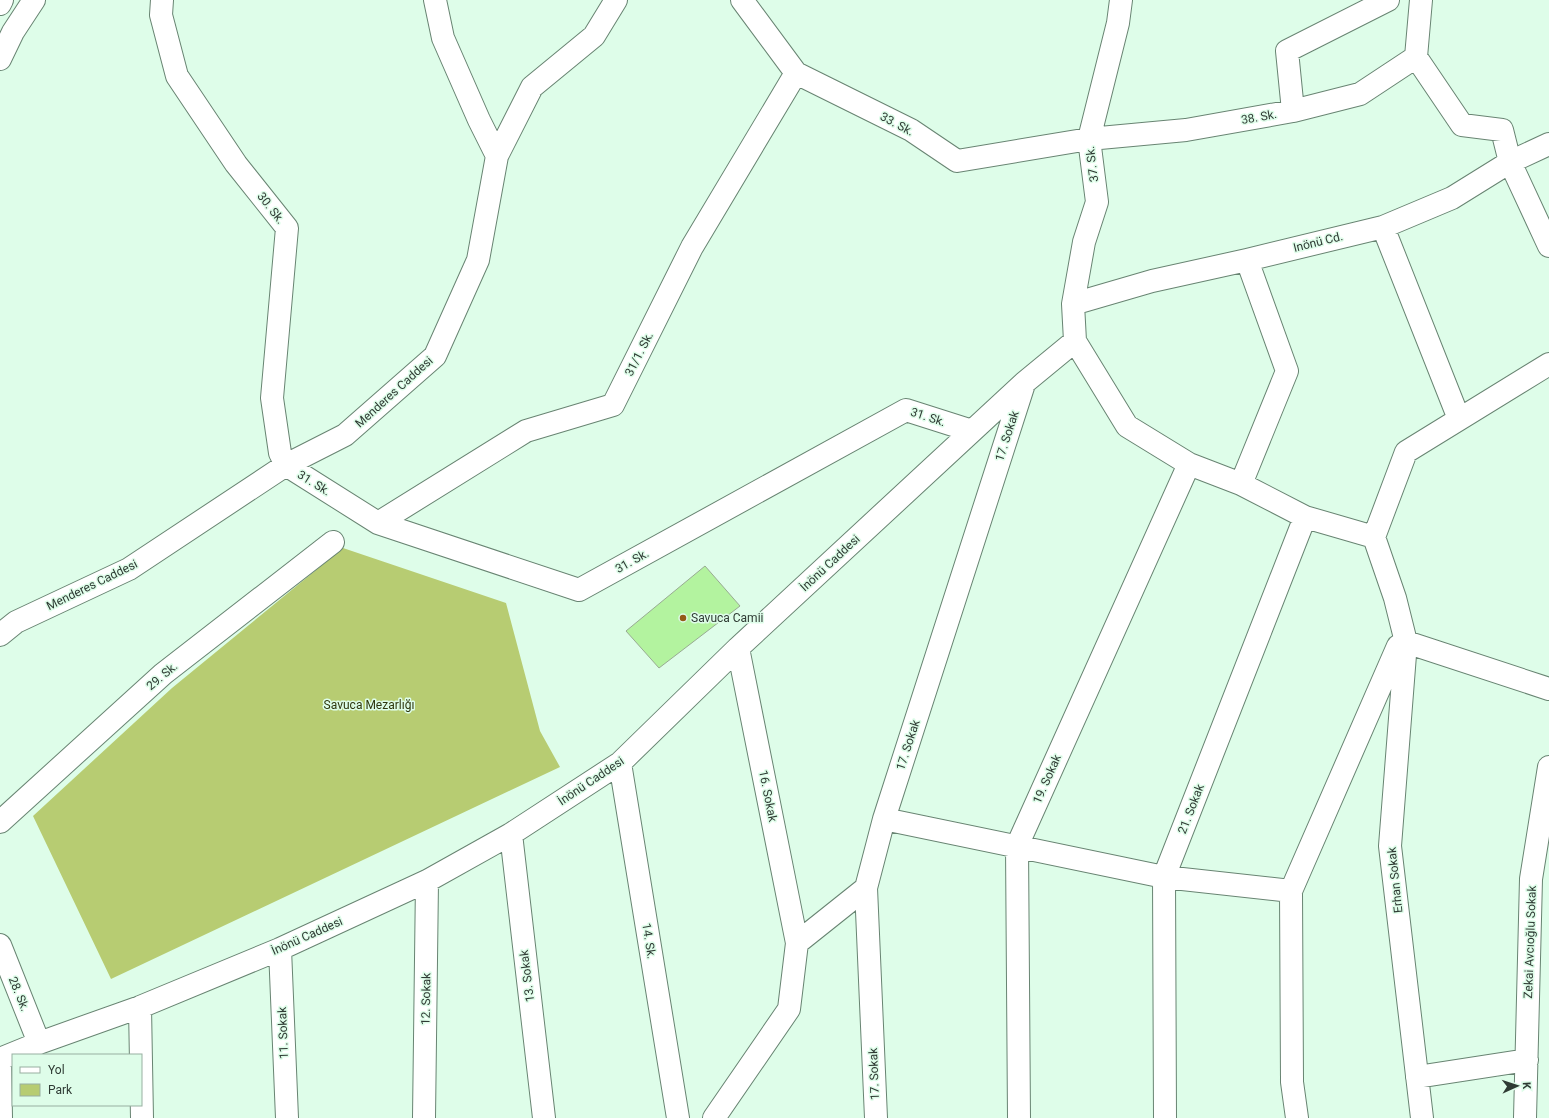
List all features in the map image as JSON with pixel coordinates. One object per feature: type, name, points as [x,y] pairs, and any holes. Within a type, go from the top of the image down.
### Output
[{"type":"street","points":[[0,4],[2,0]]},
{"type":"street","points":[[0,58],[13,32],[34,0]]},
{"type":"street","name":"30. Sk.","points":[[162,0],[161,15],[177,76],[236,164],[287,228],[272,398],[280,453],[286,465]]},
{"type":"street","points":[[435,0],[443,38],[479,120],[497,156]]},
{"type":"street","name":"Menderes Caddesi","points":[[0,635],[16,622],[129,569],[286,465],[345,435],[435,356],[478,260],[497,156],[532,87],[594,36],[616,0]]},
{"type":"street","name":"37. Sk.","points":[[1075,341],[1073,304],[1084,242],[1097,202],[1089,139],[1118,23],[1121,0]]},
{"type":"street","points":[[1293,111],[1287,51],[1388,0]]},
{"type":"street","points":[[1420,0],[1416,57],[1462,126],[1502,130],[1510,162],[1549,246]]},
{"type":"street","name":"33. Sk.","points":[[746,1],[796,73],[911,130],[957,161],[1089,139]]},
{"type":"street","name":"38. Sk.","points":[[1089,139],[1186,130],[1293,111],[1360,94],[1416,57]]},
{"type":"street","name":"31/1. Sk.","points":[[378,523],[526,431],[613,405],[692,247],[796,73]]},
{"type":"street","name":"Inönü Cd.","points":[[1073,304],[1152,281],[1248,260],[1383,227],[1452,198],[1510,162],[1549,144]]},
{"type":"street","points":[[1383,227],[1459,419]]},
{"type":"street","points":[[1241,484],[1287,370],[1248,260]]},
{"type":"street","points":[[1075,341],[1127,426],[1189,464],[1241,484],[1305,517],[1374,537],[1406,452],[1549,364]]},
{"type":"street","name":"İnönü Caddesi","points":[[12,1054],[140,1007],[280,949],[427,881],[511,834],[620,763],[738,648],[1024,383],[1075,341]]},
{"type":"street","name":"17. Sokak","points":[[876,1118],[866,888],[884,819],[1024,383]]},
{"type":"street","name":"31. Sk.","points":[[286,465],[378,523],[579,590],[906,410],[972,431]]},
{"type":"street","name":"19. Sokak","points":[[1019,1118],[1017,846],[1189,464]]},
{"type":"street","name":"21. Sokak","points":[[1165,1118],[1164,877],[1305,517]]},
{"type":"street","name":"Erhan Sokak","points":[[1374,537],[1395,598],[1406,642],[1390,846],[1422,1118]]},
{"type":"street","name":"29. Sk.","points":[[0,822],[163,674],[333,542]]},
{"type":"street","points":[[1297,1118],[1292,1082],[1291,891],[1398,646],[1406,642],[1549,689]]},
{"type":"street","name":"16. Sokak","points":[[714,1118],[788,1009],[797,943],[738,648]]},
{"type":"street","name":"14. Sk.","points":[[620,763],[678,1118]]},
{"type":"street","name":"Zekai Avcıoğlu Sokak","points":[[1525,1118],[1531,879],[1549,767]]},
{"type":"street","points":[[884,819],[1164,877],[1291,891]]},
{"type":"street","name":"13. Sokak","points":[[511,834],[544,1118]]},
{"type":"street","name":"12. Sokak","points":[[424,1118],[427,881]]},
{"type":"street","points":[[797,943],[866,888]]},
{"type":"street","name":"28. Sk.","points":[[0,945],[39,1043]]},
{"type":"street","name":"11. Sokak","points":[[280,949],[287,1118]]},
{"type":"street","points":[[140,1007],[141,1054]]},
{"type":"street","name":"İnönü Caddesi","points":[[0,1059],[12,1054]]},
{"type":"street","points":[[0,1059],[2,1118]]},
{"type":"street","points":[[1417,1077],[1527,1060]]},
{"type":"street","points":[[142,1106],[142,1118]]},
{"type":"green space","name":"Savuca Mezarlığı","points":[[343,548],[506,603],[540,731],[560,767],[111,979],[33,816],[172,688]]},
{"type":"building","name":"Savuca Camii","points":[[705,566],[740,606],[659,668],[626,631]]},
{"type":"place","name":"Savuca Camii","points":[[683,618]]}]
